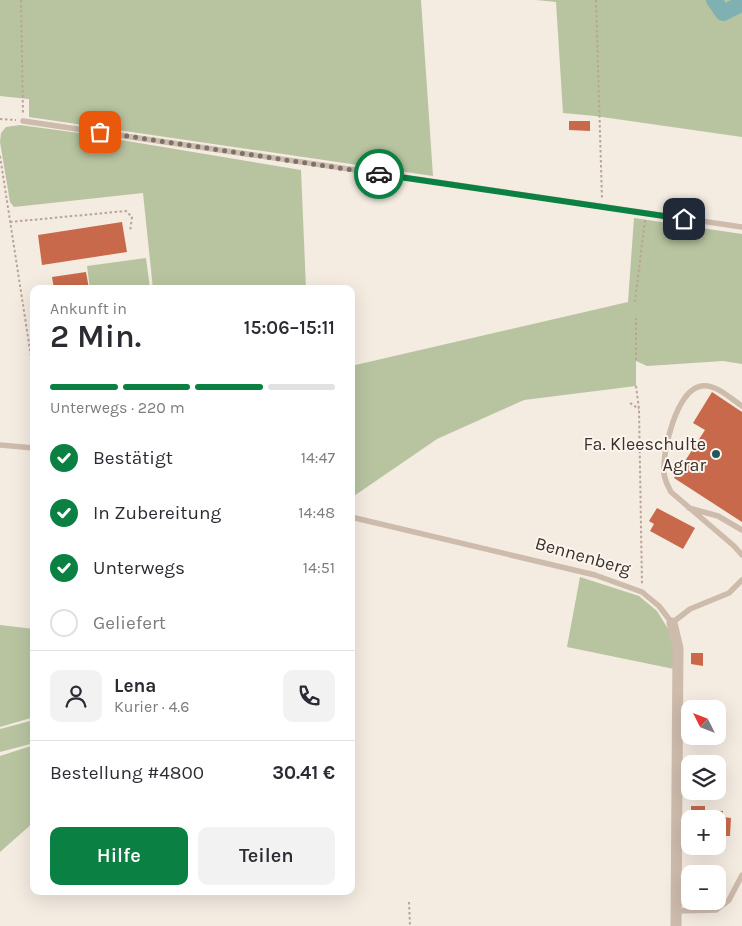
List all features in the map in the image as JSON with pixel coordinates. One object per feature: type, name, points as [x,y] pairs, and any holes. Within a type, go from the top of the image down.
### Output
[{"type":"street","name":"Bennenberg","points":[[672,623],[678,648],[676,926]]},
{"type":"lane","points":[[23,121],[742,227]]},
{"type":"lane","points":[[742,406],[716,389],[702,385],[691,392],[678,408],[665,460],[664,473],[666,484],[671,492],[742,555]]},
{"type":"lane","points":[[0,445],[30,448]]},
{"type":"lane","points":[[689,508],[718,516],[742,530]]},
{"type":"lane","name":"Bennenberg","points":[[355,518],[595,575],[642,592],[655,602],[672,623]]},
{"type":"lane","points":[[672,623],[690,609],[729,593],[742,580]]},
{"type":"lane","points":[[677,911],[716,910],[729,900],[742,875]]},
{"type":"path","points":[[0,119],[23,121],[22,0]]},
{"type":"path","points":[[596,0],[602,206]]},
{"type":"path","points":[[0,156],[30,350]]},
{"type":"path","points":[[10,222],[126,211],[132,217],[130,232]]},
{"type":"path","points":[[635,302],[646,213]]},
{"type":"path","points":[[636,318],[636,360]]},
{"type":"path","points":[[636,386],[640,409],[642,592]]},
{"type":"path","points":[[630,403],[640,409]]},
{"type":"path","points":[[409,902],[410,926]]},
{"type":"green space","points":[[0,0],[421,0],[433,176],[29,117],[29,99],[0,96]]},
{"type":"green space","points":[[536,0],[742,0],[742,137],[563,113],[556,2]]},
{"type":"green space","points":[[20,125],[79,133],[301,170],[306,285],[153,285],[143,193],[14,207],[10,202],[0,142],[1,133],[6,127]]},
{"type":"green space","points":[[634,218],[742,234],[742,364],[723,361],[647,366],[636,361],[636,386],[524,400],[437,439],[355,495],[355,365],[628,302]]},
{"type":"green space","points":[[146,258],[149,285],[89,285],[87,266]]},
{"type":"green space","points":[[580,577],[639,596],[657,611],[673,637],[674,669],[567,647]]},
{"type":"green space","points":[[0,625],[30,629],[30,718],[0,727]]},
{"type":"green space","points":[[30,721],[30,744],[0,752],[0,729]]},
{"type":"green space","points":[[30,746],[30,826],[0,852],[0,756]]},
{"type":"building","points":[[569,121],[590,121],[590,131],[569,130]]},
{"type":"building","points":[[122,222],[127,252],[42,265],[38,235]]},
{"type":"building","points":[[86,272],[88,285],[53,285],[52,277]]},
{"type":"building","name":"Fa. Kleeschulte Agrar","points":[[712,392],[742,412],[742,522],[674,478],[705,430],[693,423]]},
{"type":"building","points":[[657,508],[695,528],[683,549],[650,531],[654,524],[649,521]]},
{"type":"building","points":[[691,653],[703,653],[703,666],[691,664]]},
{"type":"building","points":[[691,806],[705,806],[705,810],[691,810]]},
{"type":"building","points":[[726,817],[731,818],[730,836],[726,836]]},
{"type":"waterway","points":[[714,0],[723,13],[737,6],[742,1]]},
{"type":"way so far","points":[[100,132],[379,174]]},
{"type":"place","name":"Fa. Kleeschulte Agrar","points":[[716,454]]},
{"type":"route","points":[[379,174],[684,219]]}]
